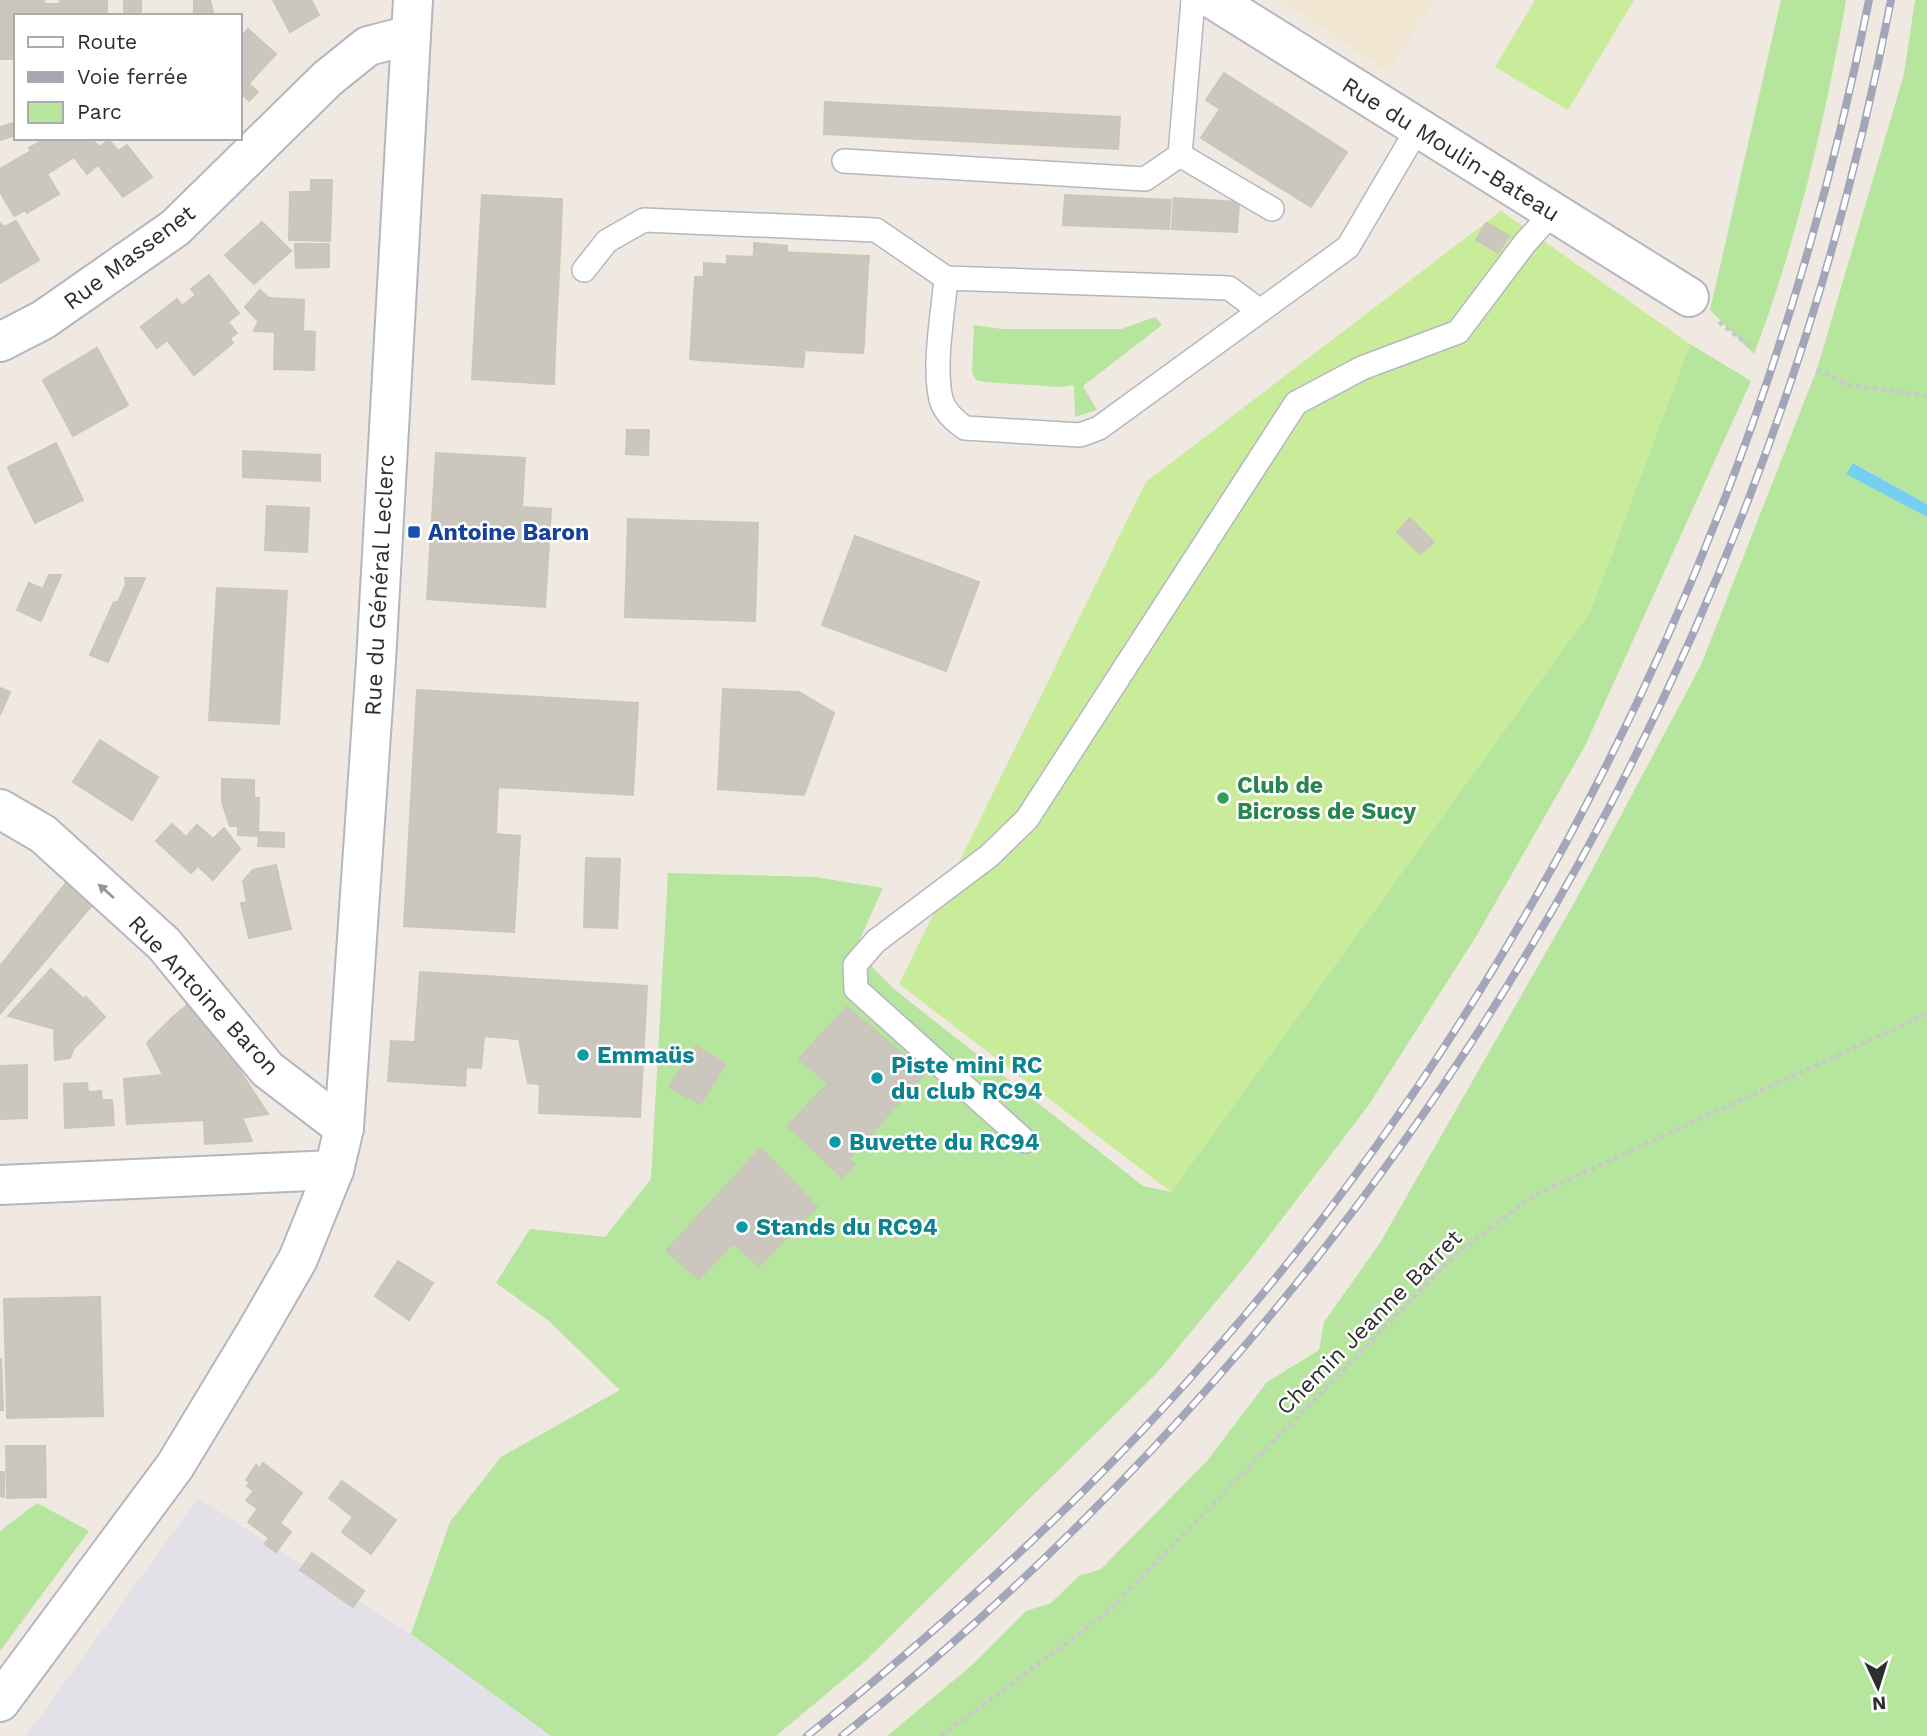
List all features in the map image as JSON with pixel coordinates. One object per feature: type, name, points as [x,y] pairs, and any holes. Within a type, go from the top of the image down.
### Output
[{"type":"main road","name":"Rue du Moulin-Bateau","points":[[1214,0],[1689,297]]},
{"type":"main road","name":"Rue Massenet","points":[[0,342],[43,320],[175,228],[328,78],[368,46],[412,17]]},
{"type":"main road","name":"Rue du Général Leclerc","points":[[0,1702],[175,1466],[298,1259],[334,1170],[344,1128],[376,661],[412,17]]},
{"type":"main road","name":"Rue Antoine Baron","points":[[0,808],[43,834],[164,944],[267,1069],[344,1128]]},
{"type":"main road","points":[[0,1185],[334,1170]]},
{"type":"lane","points":[[1180,155],[1193,0]]},
{"type":"lane","points":[[946,278],[939,376],[941,401],[951,418],[965,428],[1080,435],[1099,428],[1348,247],[1418,128]]},
{"type":"lane","points":[[844,161],[1145,179],[1180,155]]},
{"type":"lane","points":[[1180,155],[1272,209]]},
{"type":"lane","points":[[1025,1141],[856,989],[855,965],[876,941],[989,856],[1027,819],[1296,403],[1362,368],[1458,332],[1525,243],[1553,212]]},
{"type":"lane","points":[[584,270],[607,241],[644,220],[876,230],[946,278],[1229,288],[1260,311]]},
{"type":"path","points":[[1817,369],[1849,385],[1927,396]]},
{"type":"path","name":"Chemin Jeanne Barret","points":[[941,1736],[1107,1613],[1455,1255],[1533,1196],[1927,1014]]},
{"type":"shaded area","points":[[1281,0],[1435,0],[1388,72]]},
{"type":"shaded area","points":[[198,1498],[411,1634],[551,1736],[26,1736]]},
{"type":"green space","points":[[1535,0],[1634,0],[1568,110],[1495,67]]},
{"type":"green space","points":[[1781,0],[1846,0],[1808,180],[1784,268],[1754,354],[1710,310]]},
{"type":"green space","points":[[1915,0],[1927,0],[1927,504],[1854,463],[1847,473],[1927,517],[1927,1736],[887,1736],[972,1665],[1026,1611],[1051,1603],[1079,1576],[1101,1569],[1207,1461],[1267,1382],[1319,1350],[1324,1322],[1380,1243],[1577,898],[1701,665],[1817,369],[1904,74]]},
{"type":"green space","name":"Club de Bicross de Sucy","points":[[1501,211],[1690,344],[1590,612],[1171,1192],[899,984],[1146,482]]},
{"type":"green space","points":[[1155,317],[1162,325],[1083,386],[1097,410],[1075,417],[1074,385],[1060,387],[985,382],[976,380],[972,373],[974,325],[1002,329],[1121,329]]},
{"type":"green space","points":[[1690,344],[1751,381],[1585,746],[1477,935],[1368,1106],[1252,1258],[1158,1372],[861,1665],[776,1736],[551,1736],[411,1634],[450,1522],[501,1457],[620,1390],[549,1321],[496,1283],[530,1229],[605,1237],[651,1179],[668,873],[815,877],[883,888],[855,950],[894,989],[1143,1186],[1171,1192],[1590,612]]},
{"type":"green space","points":[[37,1503],[89,1531],[0,1651],[0,1531]]},
{"type":"water","points":[[1853,463],[1927,504],[1927,517],[1846,474]]},
{"type":"building","points":[[0,0],[44,0],[44,14],[14,14],[14,59],[0,59]]},
{"type":"building","points":[[60,0],[107,0],[107,14],[44,14],[44,4],[60,4]]},
{"type":"building","points":[[124,0],[141,0],[141,14],[124,14]]},
{"type":"building","points":[[194,0],[210,0],[214,14],[194,14]]},
{"type":"building","points":[[273,0],[311,0],[319,15],[290,32]]},
{"type":"building","points":[[248,29],[276,54],[242,91],[242,36]]},
{"type":"building","points":[[1224,73],[1347,152],[1311,207],[1201,138],[1220,109],[1206,100]]},
{"type":"building","points":[[248,83],[258,92],[249,101],[242,95]]},
{"type":"building","points":[[825,102],[1120,117],[1118,149],[824,134]]},
{"type":"building","points":[[14,123],[14,136],[0,140],[0,127]]},
{"type":"building","points":[[61,140],[74,157],[47,174],[59,194],[27,213],[25,210],[14,216],[0,192],[0,169],[31,151],[29,148],[41,141]]},
{"type":"building","points":[[62,140],[93,140],[99,147],[109,140],[118,151],[127,145],[152,177],[123,197],[98,165],[87,174]]},
{"type":"building","points":[[311,180],[332,180],[330,241],[289,240],[290,192],[311,192]]},
{"type":"building","points":[[482,195],[557,199],[556,233],[561,233],[555,350],[550,350],[549,384],[472,379]]},
{"type":"building","points":[[1065,195],[1171,200],[1169,229],[1063,225]]},
{"type":"building","points":[[1174,198],[1239,202],[1237,232],[1172,229]]},
{"type":"building","points":[[557,199],[562,199],[561,233],[556,233]]},
{"type":"building","points":[[16,221],[39,260],[0,283],[0,223],[4,227]]},
{"type":"building","points":[[262,222],[291,251],[254,284],[225,255]]},
{"type":"building","points":[[1486,223],[1499,230],[1489,247],[1476,240]]},
{"type":"building","points":[[1499,230],[1509,236],[1498,253],[1489,247]]},
{"type":"building","points":[[754,243],[787,246],[787,252],[754,251]]},
{"type":"building","points":[[295,244],[329,244],[329,267],[296,268]]},
{"type":"building","points":[[754,251],[845,255],[844,265],[868,266],[864,343],[839,343],[839,352],[805,350],[804,359],[788,358],[787,366],[699,360],[700,346],[691,346],[695,277],[704,277],[704,263],[752,266]]},
{"type":"building","points":[[845,255],[869,256],[868,266],[844,265]]},
{"type":"building","points":[[727,256],[753,257],[752,266],[727,264]]},
{"type":"building","points":[[209,275],[239,313],[228,322],[237,333],[230,338],[233,343],[194,375],[167,340],[157,348],[141,327],[177,299],[182,306],[196,295],[191,289]]},
{"type":"building","points":[[260,290],[269,298],[258,321],[245,307]]},
{"type":"building","points":[[269,298],[304,300],[303,331],[315,332],[314,370],[274,369],[275,332],[254,331]]},
{"type":"building","points":[[839,343],[864,343],[863,353],[839,352]]},
{"type":"building","points":[[691,346],[700,346],[699,360],[690,359]]},
{"type":"building","points":[[97,348],[128,405],[89,427],[81,412],[65,421],[43,380]]},
{"type":"building","points":[[550,350],[555,350],[554,384],[549,384]]},
{"type":"building","points":[[788,358],[804,359],[803,367],[787,366]]},
{"type":"building","points":[[81,412],[89,427],[73,436],[65,421]]},
{"type":"building","points":[[627,430],[649,430],[648,455],[626,454]]},
{"type":"building","points":[[56,443],[83,500],[35,523],[11,474],[34,462],[31,456]]},
{"type":"building","points":[[243,451],[320,455],[320,481],[243,477]]},
{"type":"building","points":[[436,453],[525,458],[522,507],[551,509],[545,607],[427,599]]},
{"type":"building","points":[[31,456],[34,462],[11,474],[8,467]]},
{"type":"building","points":[[267,506],[309,508],[307,552],[265,550]]},
{"type":"building","points":[[1410,518],[1434,542],[1420,554],[1397,532]]},
{"type":"building","points":[[628,519],[758,523],[755,621],[625,617]]},
{"type":"building","points":[[855,536],[979,582],[946,671],[822,625]]},
{"type":"building","points":[[49,575],[61,575],[41,621],[17,610],[29,583],[43,589]]},
{"type":"building","points":[[125,578],[145,578],[108,662],[90,655],[114,602],[118,602],[126,584]]},
{"type":"building","points":[[217,588],[287,591],[279,724],[209,720]]},
{"type":"building","points":[[0,688],[10,692],[0,715]]},
{"type":"building","points":[[723,689],[799,692],[834,713],[804,795],[718,789]]},
{"type":"building","points":[[417,690],[638,703],[633,795],[498,787],[496,834],[520,836],[514,932],[404,926]]},
{"type":"building","points":[[100,740],[115,750],[112,755],[97,745]]},
{"type":"building","points":[[97,745],[112,755],[115,750],[158,777],[132,820],[73,782]]},
{"type":"building","points":[[222,779],[254,780],[254,798],[259,798],[258,836],[238,835],[238,826],[230,826],[222,802]]},
{"type":"building","points":[[172,824],[186,837],[197,825],[213,839],[224,828],[240,849],[213,880],[198,866],[191,873],[156,841]]},
{"type":"building","points":[[259,832],[284,833],[284,847],[258,846]]},
{"type":"building","points":[[586,858],[620,859],[617,928],[584,927]]},
{"type":"building","points":[[276,865],[291,929],[249,938],[241,903],[247,902],[243,881],[253,870]]},
{"type":"building","points":[[66,883],[92,905],[0,1014],[0,966]]},
{"type":"building","points":[[51,969],[84,999],[54,1029],[8,1016]]},
{"type":"building","name":"Emmaüs","points":[[420,972],[647,986],[640,1117],[539,1113],[540,1084],[528,1083],[519,1039],[468,1035],[465,1086],[388,1081],[391,1041],[415,1042]]},
{"type":"building","points":[[86,997],[105,1017],[74,1048],[70,1058],[55,1060],[54,1029]]},
{"type":"building","points":[[188,1004],[232,1059],[268,1114],[242,1118],[171,1019]]},
{"type":"building","points":[[847,1007],[874,1030],[827,1082],[799,1059]]},
{"type":"building","points":[[171,1019],[236,1105],[242,1118],[127,1124],[124,1079],[163,1075],[147,1043]]},
{"type":"building","name":"Piste mini RC du club RC94","points":[[875,1031],[925,1073],[879,1125],[828,1083]]},
{"type":"building","points":[[468,1035],[484,1037],[481,1068],[466,1067]]},
{"type":"building","points":[[696,1046],[726,1064],[700,1104],[669,1087]]},
{"type":"building","points":[[27,1065],[27,1118],[0,1119],[0,1066]]},
{"type":"building","points":[[87,1083],[88,1092],[101,1091],[102,1100],[112,1100],[114,1125],[65,1128],[64,1084]]},
{"type":"building","name":"Buvette du RC94","points":[[828,1083],[879,1125],[849,1159],[855,1164],[842,1177],[788,1126]]},
{"type":"building","points":[[242,1118],[252,1141],[205,1144],[204,1120]]},
{"type":"building","name":"Stands du RC94","points":[[761,1148],[817,1207],[759,1266],[733,1243],[699,1279],[666,1251]]},
{"type":"building","points":[[398,1261],[433,1283],[409,1320],[375,1296]]},
{"type":"building","points":[[100,1297],[103,1416],[7,1418],[4,1299]]},
{"type":"building","points":[[1,1359],[3,1410],[0,1410]]},
{"type":"building","points":[[6,1446],[45,1446],[46,1497],[7,1498]]},
{"type":"building","points":[[263,1463],[302,1493],[280,1523],[291,1532],[276,1552],[265,1544],[269,1538],[248,1522],[265,1499],[247,1486],[250,1483],[246,1480],[256,1465],[260,1468]]},
{"type":"building","points":[[0,1472],[4,1472],[4,1497],[0,1496]]},
{"type":"building","points":[[342,1481],[396,1520],[371,1554],[342,1532],[353,1517],[329,1498]]},
{"type":"building","points":[[254,1491],[265,1499],[258,1509],[246,1500]]},
{"type":"building","points":[[312,1553],[364,1591],[353,1607],[300,1570]]},
{"type":"railway","points":[[807,1736],[978,1591],[1060,1514],[1139,1434],[1274,1280],[1396,1118],[1507,947],[1605,768],[1690,584],[1763,394],[1823,199],[1869,0]]},
{"type":"railway","points":[[842,1736],[1038,1564],[1218,1377],[1379,1176],[1522,962],[1645,736],[1748,500],[1830,254],[1891,0]]},
{"type":"place","name":"Antoine Baron","points":[[414,532]]},
{"type":"place","name":"Club de Bicross de Sucy","points":[[1223,798]]},
{"type":"place","name":"Emmaüs","points":[[583,1055]]},
{"type":"place","name":"Piste mini RC du club RC94","points":[[877,1078]]},
{"type":"place","name":"Buvette du RC94","points":[[835,1142]]},
{"type":"place","name":"Stands du RC94","points":[[742,1227]]}]
